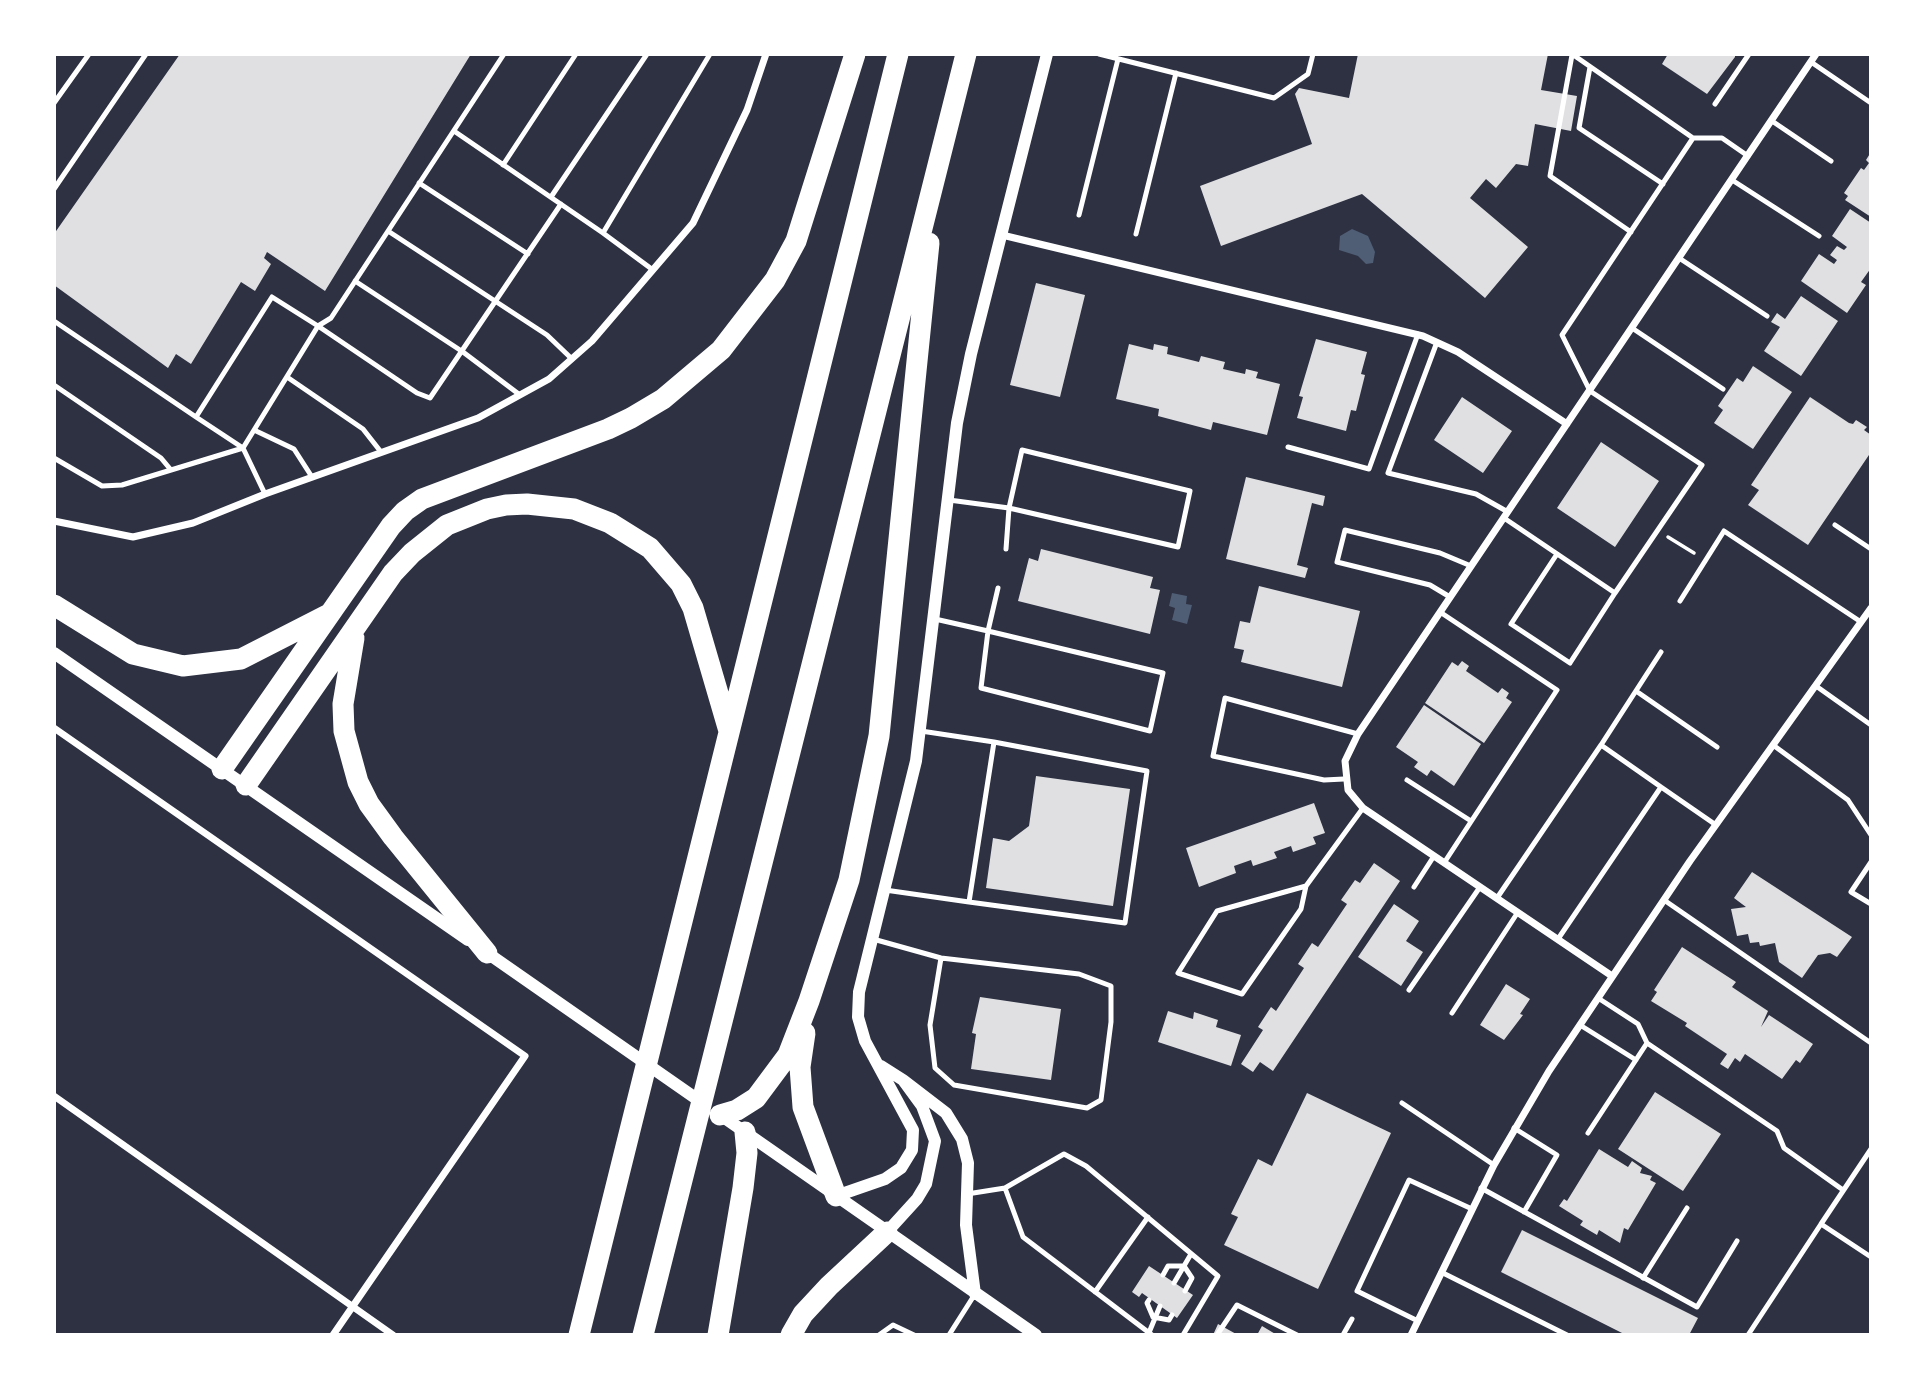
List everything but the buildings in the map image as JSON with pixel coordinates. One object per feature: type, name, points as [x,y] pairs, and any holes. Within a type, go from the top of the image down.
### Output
[{"type":"highway","points":[[222,769],[391,526],[422,499],[608,429],[663,399],[721,350],[775,280],[796,241],[855,54]]},
{"type":"highway","points":[[579,1335],[898,54]]},
{"type":"highway","points":[[643,1335],[966,54]]},
{"type":"highway","points":[[720,1115],[747,1104],[768,1084],[788,1055],[849,880],[879,736],[936,174]]},
{"type":"highway","points":[[246,785],[363,615],[412,553],[447,526],[487,509],[506,505],[527,503],[574,509],[632,534],[650,548],[681,584],[701,631],[729,730]]},
{"type":"highway","points":[[54,605],[132,654],[183,666],[240,659],[331,613]]},
{"type":"highway","points":[[363,615],[347,664],[342,704],[344,732],[358,782],[393,837],[487,953]]},
{"type":"highway","points":[[809,1001],[800,1067],[803,1107],[836,1196]]},
{"type":"highway","points":[[718,1335],[743,1188],[747,1153],[745,1132]]},
{"type":"highway","points":[[792,1335],[803,1314],[887,1231]]},
{"type":"street","points":[[54,521],[132,537],[193,523],[265,494],[478,418],[550,379],[592,341],[693,223],[747,110],[766,54]]},
{"type":"street","points":[[836,1196],[885,1179],[901,1168],[912,1150],[913,1130],[865,1041],[858,1017],[859,992],[902,824],[921,732],[957,424],[971,354],[1047,54]]},
{"type":"street","points":[[1612,975],[1363,808],[1354,800],[1344,779],[1345,761],[1358,734],[1813,57]]},
{"type":"street","points":[[1002,235],[1418,334],[1437,342],[1567,424]]},
{"type":"street","points":[[1411,1335],[1481,1188],[1514,1128],[1612,975],[1871,608]]},
{"type":"street","points":[[54,653],[1036,1335]]},
{"type":"street","points":[[54,728],[525,1056],[333,1335]]},
{"type":"street","points":[[879,1065],[936,1104],[957,1128],[968,1163],[967,1225],[975,1294]]},
{"type":"street","points":[[887,1231],[917,1199],[926,1184],[935,1151],[929,1118],[903,1080]]},
{"type":"street","points":[[54,1096],[393,1335]]},
{"type":"lane","points":[[54,103],[89,54]]},
{"type":"lane","points":[[54,189],[146,54]]},
{"type":"lane","points":[[54,458],[102,486],[122,485],[243,447],[318,326],[331,317],[504,54]]},
{"type":"lane","points":[[503,164],[576,54]]},
{"type":"lane","points":[[551,197],[647,54]]},
{"type":"lane","points":[[603,233],[710,54]]},
{"type":"lane","points":[[1099,54],[1274,98],[1308,74],[1313,54]]},
{"type":"lane","points":[[1715,104],[1749,54]]},
{"type":"lane","points":[[1631,232],[1550,176],[1572,55],[1693,138],[1722,138],[1748,156]]},
{"type":"lane","points":[[1813,57],[1871,103]]},
{"type":"lane","points":[[1079,215],[1118,59]]},
{"type":"lane","points":[[1590,67],[1579,128],[1663,184]]},
{"type":"lane","points":[[1136,234],[1175,73]]},
{"type":"lane","points":[[1772,121],[1831,161]]},
{"type":"lane","points":[[454,131],[653,270]]},
{"type":"lane","points":[[1557,554],[1511,624],[1570,663],[1702,465],[1590,391],[1562,335],[1693,138]]},
{"type":"lane","points":[[1732,180],[1819,236]]},
{"type":"lane","points":[[419,183],[528,254]]},
{"type":"lane","points":[[196,417],[272,297],[417,393],[430,398],[561,204]]},
{"type":"lane","points":[[388,231],[547,335],[572,359]]},
{"type":"lane","points":[[1679,258],[1767,316]]},
{"type":"lane","points":[[355,281],[463,352],[520,395]]},
{"type":"lane","points":[[54,321],[243,447],[265,494]]},
{"type":"lane","points":[[1632,328],[1723,389]]},
{"type":"lane","points":[[1288,447],[1369,469],[1418,334]]},
{"type":"lane","points":[[1437,342],[1388,473],[1476,494],[1615,593]]},
{"type":"lane","points":[[287,377],[363,429],[381,452]]},
{"type":"lane","points":[[54,385],[161,458],[171,470]]},
{"type":"lane","points":[[254,430],[294,449],[312,477]]},
{"type":"lane","points":[[949,500],[1009,508],[1178,547],[1190,491],[1022,450],[1009,508],[1006,549]]},
{"type":"lane","points":[[1835,526],[1871,549]]},
{"type":"lane","points":[[1450,597],[1430,585],[1337,562],[1345,530],[1440,553],[1471,566]]},
{"type":"lane","points":[[1680,601],[1724,531],[1861,622]]},
{"type":"lane","points":[[935,619],[988,631],[1163,673],[1150,731],[981,688],[988,631],[998,588]]},
{"type":"lane","points":[[1440,612],[1557,690],[1444,863]]},
{"type":"lane","points":[[1497,898],[1661,652]]},
{"type":"lane","points":[[1816,686],[1871,724]]},
{"type":"lane","points":[[1636,691],[1717,747]]},
{"type":"lane","points":[[1344,779],[1324,780],[1213,756],[1225,698],[1358,734]]},
{"type":"lane","points":[[885,890],[1125,923],[1147,771],[994,742],[921,732]]},
{"type":"lane","points":[[969,902],[994,742]]},
{"type":"lane","points":[[1773,744],[1848,800],[1871,835]]},
{"type":"lane","points":[[1601,745],[1716,825]]},
{"type":"lane","points":[[1407,780],[1471,821]]},
{"type":"lane","points":[[1558,939],[1661,787]]},
{"type":"lane","points":[[1306,886],[1217,911],[1178,974],[1242,995],[1301,909],[1306,886],[1363,808]]},
{"type":"lane","points":[[1414,887],[1434,856]]},
{"type":"lane","points":[[1871,862],[1852,892],[1871,904]]},
{"type":"lane","points":[[1409,990],[1480,887]]},
{"type":"lane","points":[[1664,900],[1871,1043]]},
{"type":"lane","points":[[1452,1013],[1518,912]]},
{"type":"lane","points":[[873,939],[942,958],[1079,974],[1111,986],[1111,1022],[1101,1100],[1087,1108],[954,1085],[935,1068],[930,1025],[942,958]]},
{"type":"lane","points":[[1598,998],[1638,1024],[1647,1043],[1777,1131],[1784,1148],[1843,1190]]},
{"type":"lane","points":[[1580,1025],[1636,1060]]},
{"type":"lane","points":[[1588,1133],[1647,1043]]},
{"type":"lane","points":[[1402,1103],[1494,1165]]},
{"type":"lane","points":[[1514,1128],[1557,1155],[1524,1212]]},
{"type":"lane","points":[[1748,1335],[1871,1149]]},
{"type":"lane","points":[[967,1194],[1005,1188],[1064,1154],[1086,1166],[1217,1276],[1183,1335]]},
{"type":"lane","points":[[1418,1321],[1357,1291],[1409,1180],[1472,1209]]},
{"type":"lane","points":[[1005,1188],[1023,1237],[1150,1334],[1153,1317],[1160,1306]]},
{"type":"lane","points":[[1481,1188],[1696,1307],[1737,1241]]},
{"type":"lane","points":[[1643,1278],[1686,1208]]},
{"type":"lane","points":[[1095,1292],[1148,1217]]},
{"type":"lane","points":[[1821,1223],[1871,1257]]},
{"type":"lane","points":[[1174,1283],[1191,1254]]},
{"type":"lane","points":[[1163,1275],[1168,1266],[1184,1266]]},
{"type":"lane","points":[[1184,1266],[1192,1278],[1185,1290]]},
{"type":"lane","points":[[1441,1272],[1567,1335]]},
{"type":"lane","points":[[949,1335],[975,1294]]},
{"type":"lane","points":[[1149,1300],[1147,1303],[1153,1317]]},
{"type":"lane","points":[[1217,1335],[1237,1305],[1297,1335]]},
{"type":"lane","points":[[1153,1317],[1169,1320],[1172,1315]]},
{"type":"lane","points":[[1352,1319],[1344,1333],[1353,1335]]},
{"type":"lane","points":[[880,1335],[893,1325],[914,1335]]},
{"type":"water","points":[[1352,229],[1368,236],[1375,252],[1373,263],[1366,264],[1358,256],[1339,250],[1340,236]]},
{"type":"water","points":[[1172,593],[1187,596],[1186,604],[1192,605],[1187,624],[1172,620],[1175,608],[1169,606]]}]
